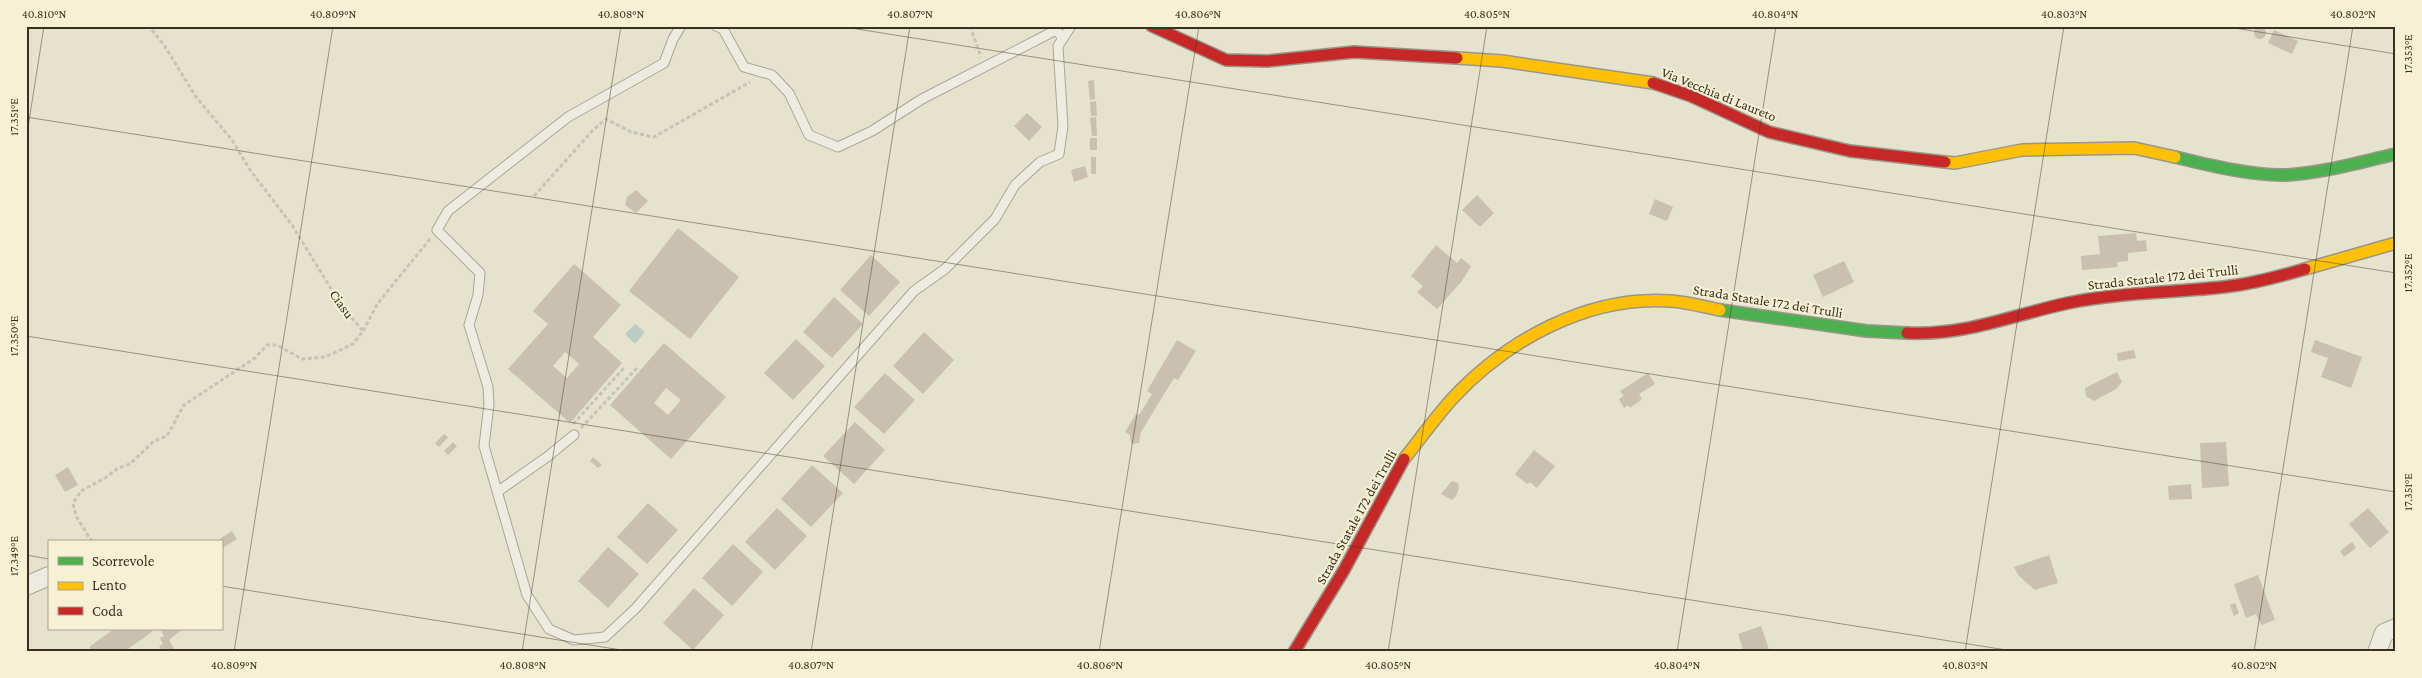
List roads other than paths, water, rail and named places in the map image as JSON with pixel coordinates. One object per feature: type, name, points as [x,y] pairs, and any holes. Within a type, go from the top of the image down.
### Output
[{"type":"main road","name":"Via Vecchia di Laureto","points":[[1152,26],[1226,60],[1268,61],[1364,53],[1502,61],[1652,82],[1691,96],[1769,132],[1850,151],[1955,163],[2022,150],[2134,148],[2228,169],[2285,174],[2345,166],[2396,154]]},
{"type":"main road","name":"Strada Statale 172 dei Trulli","points":[[1294,652],[1344,570],[1400,464],[1452,399],[1501,354],[1556,324],[1615,303],[1671,301],[1738,314],[1867,332],[1929,334],[1981,327],[2068,303],[2139,293],[2230,286],[2275,278],[2396,243]]},
{"type":"street","points":[[26,586],[48,576]]},
{"type":"street","points":[[2377,652],[2384,633],[2396,628]]},
{"type":"lane","points":[[680,26],[664,63],[568,117],[448,211],[437,230],[480,273],[478,295],[469,325],[488,387],[484,446],[527,595],[549,629],[574,640],[605,637],[636,608],[914,291],[945,268],[994,219],[1015,185],[1040,162],[1059,154],[1063,126],[1058,46],[1071,26]]},
{"type":"lane","points":[[716,26],[723,29],[744,67],[772,75],[789,92],[809,134],[838,147],[872,131],[922,99],[1056,30],[1063,38]]},
{"type":"lane","points":[[497,492],[572,436]]}]
